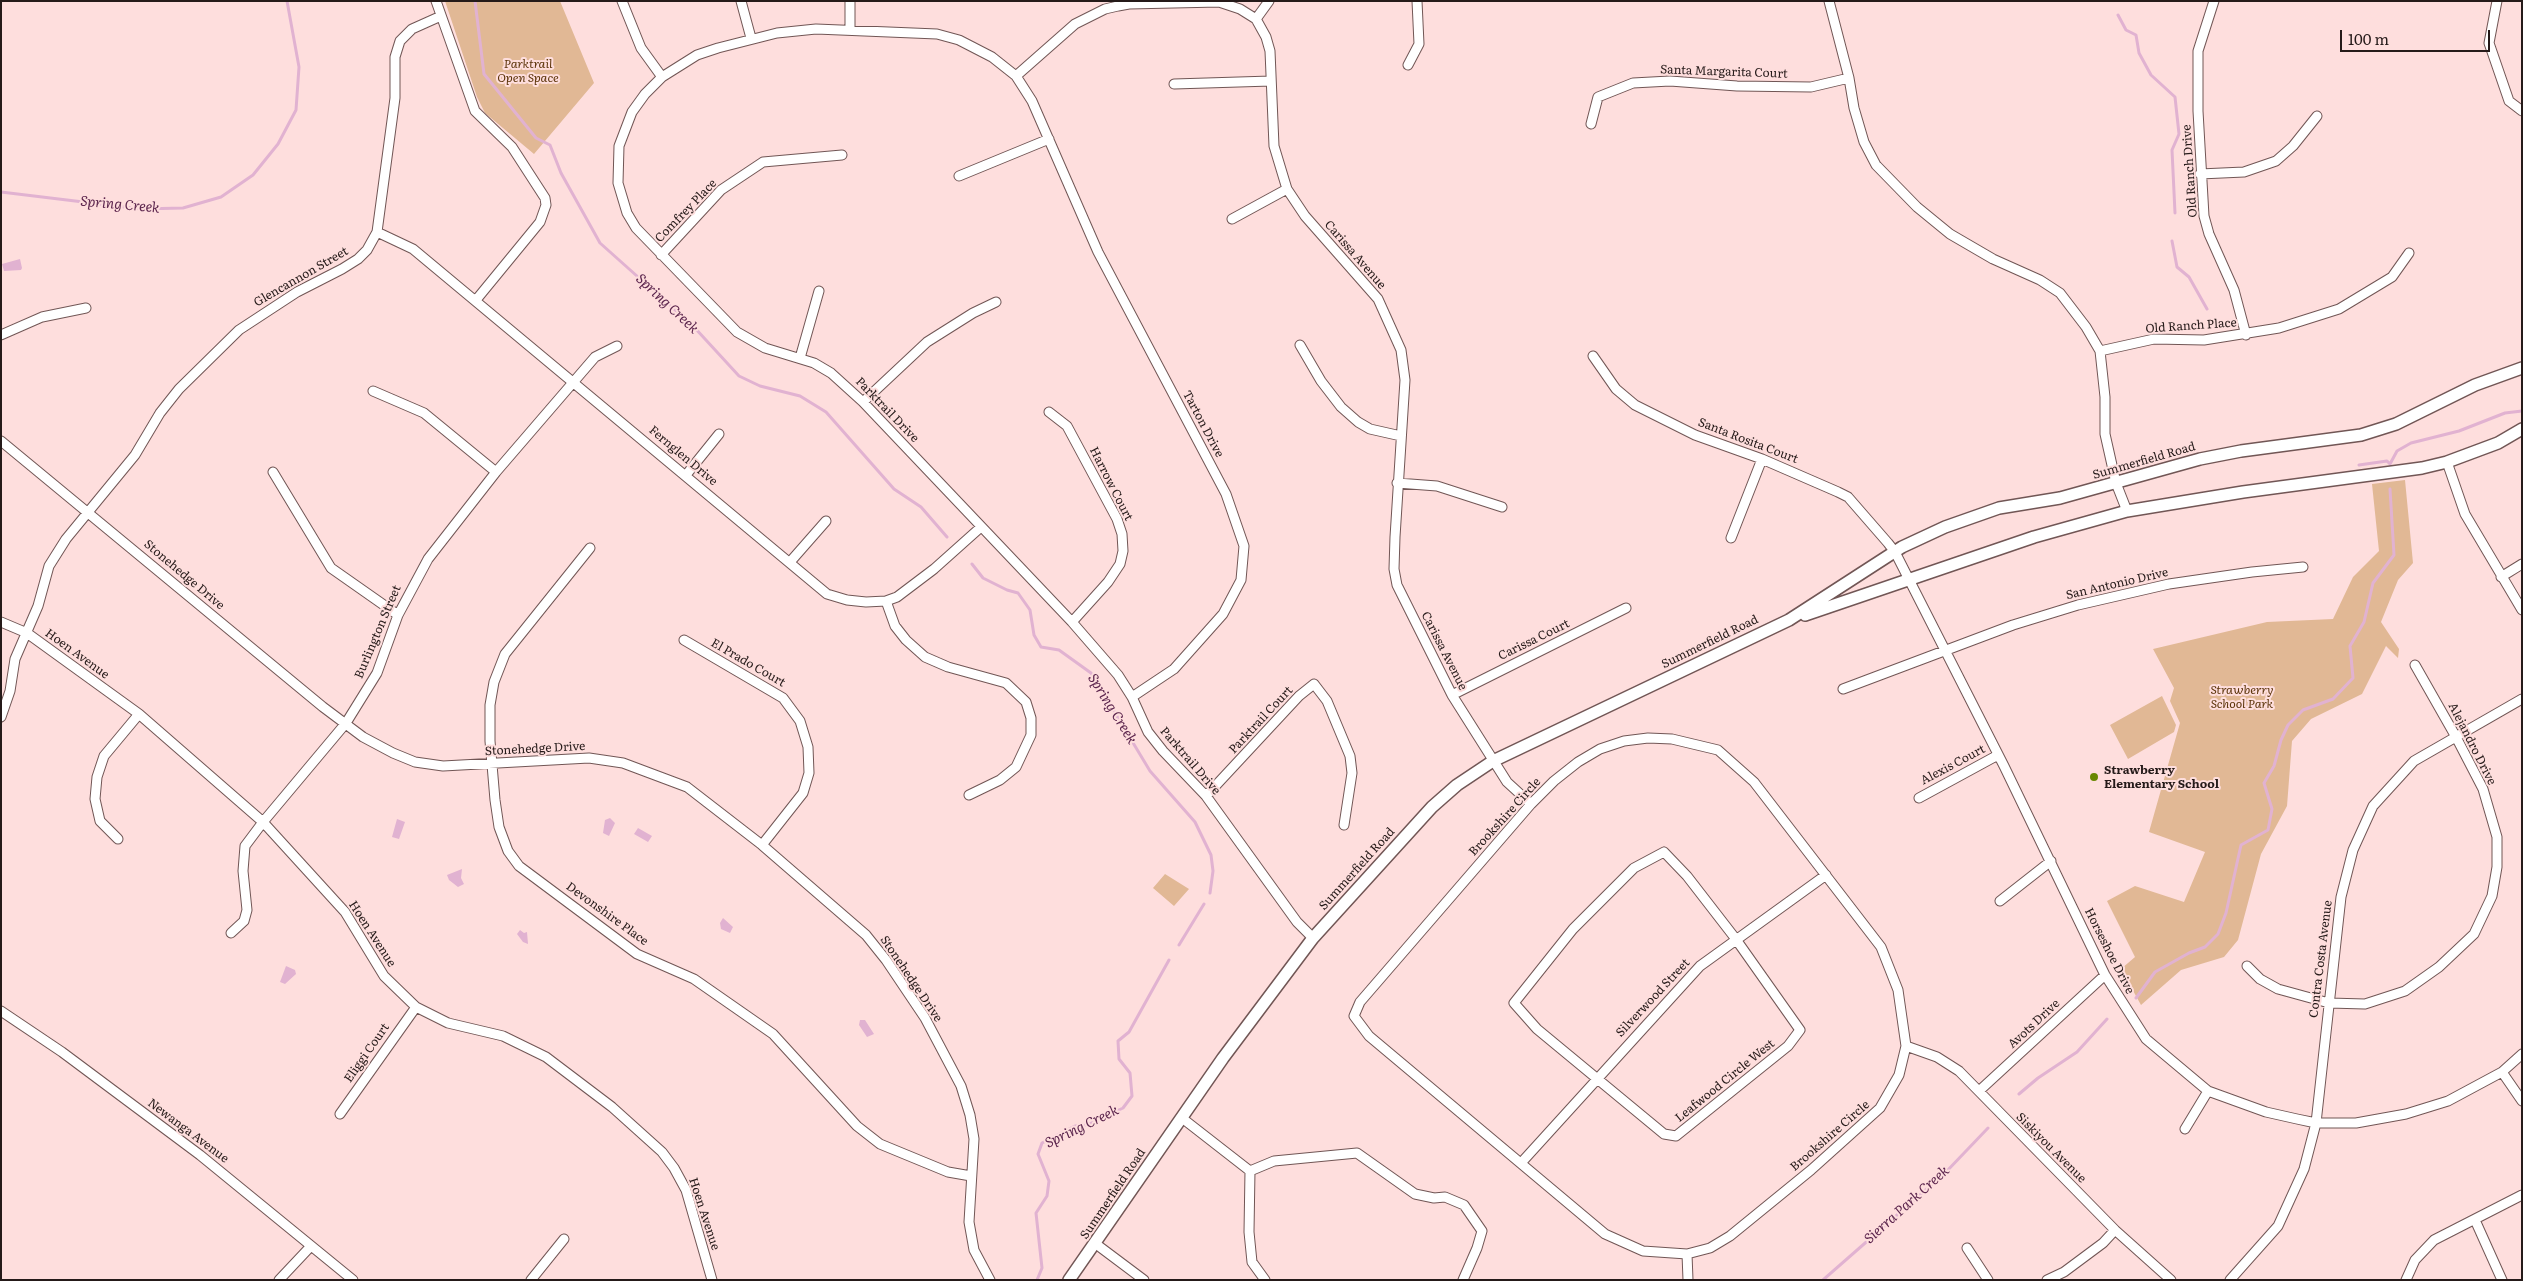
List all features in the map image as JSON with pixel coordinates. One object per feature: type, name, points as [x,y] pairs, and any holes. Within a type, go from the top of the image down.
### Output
[{"type":"street","points":[[436,1],[475,111],[512,147],[545,198],[546,205],[540,222],[476,300]]},
{"type":"street","points":[[622,1],[641,48],[662,77]]},
{"type":"street","points":[[741,1],[751,38]]},
{"type":"street","points":[[850,1],[850,29]]},
{"type":"street","points":[[1016,76],[1075,24],[1105,9],[1129,4],[1219,2],[1240,9],[1256,19],[1269,1]]},
{"type":"street","points":[[1408,66],[1419,44],[1417,1]]},
{"type":"street","points":[[1829,1],[1859,125],[1876,165],[1917,207],[1950,234],[1992,259],[2040,280],[2060,293],[2086,327],[2100,352],[2106,397],[2105,434],[2116,484],[2127,511]]},
{"type":"street","name":"Old Ranch Drive","points":[[2214,1],[2198,51],[2200,174],[2204,216],[2209,234],[2234,290],[2246,334]]},
{"type":"street","points":[[2498,1],[2489,43],[2510,101],[2522,111]]},
{"type":"street","name":"Glencannon Street","points":[[1,717],[10,690],[15,659],[38,606],[49,566],[66,539],[134,455],[165,407],[211,356],[239,330],[264,311],[358,259],[377,232],[395,98],[394,57],[400,41],[412,29],[441,16]]},
{"type":"street","name":"Carissa Avenue","points":[[1256,19],[1266,37],[1270,51],[1274,146],[1287,189],[1305,216],[1378,299],[1401,350],[1405,380],[1397,483],[1394,569],[1397,585],[1452,695],[1507,782],[1531,804]]},
{"type":"street","name":"Parktrail Drive","points":[[1016,76],[992,57],[959,40],[937,34],[816,29],[751,38],[697,55],[662,77],[632,112],[619,146],[618,183],[627,212],[636,228],[737,332],[765,348],[800,358],[831,372],[863,402],[1072,622],[1118,675],[1132,697],[1148,732],[1206,796],[1297,922],[1313,938]]},
{"type":"street","name":"Tarton Drive","points":[[1016,76],[1032,101],[1098,252],[1226,494],[1244,546],[1241,580],[1222,614],[1174,669],[1132,697]]},
{"type":"street","name":"Santa Margarita Court","points":[[1591,124],[1598,97],[1633,84],[1670,80],[1737,86],[1811,87],[1849,78]]},
{"type":"street","points":[[1174,84],[1271,82]]},
{"type":"street","points":[[2200,174],[2244,172],[2276,161],[2293,146],[2317,116]]},
{"type":"street","points":[[958,176],[1049,139]]},
{"type":"street","name":"Comfrey Place","points":[[661,255],[721,190],[764,162],[842,155]]},
{"type":"street","points":[[1232,219],[1287,189]]},
{"type":"street","name":"Fernglen Drive","points":[[377,232],[413,249],[827,594],[847,600],[886,601],[909,590],[981,527]]},
{"type":"street","name":"Old Ranch Place","points":[[2100,352],[2154,339],[2204,340],[2246,334],[2278,328],[2339,309],[2392,277],[2410,253]]},
{"type":"street","points":[[800,358],[819,291]]},
{"type":"street","points":[[863,402],[927,342],[973,313],[996,302]]},
{"type":"street","points":[[1,334],[42,317],[86,308]]},
{"type":"street","points":[[1300,345],[1321,381],[1341,407],[1358,422],[1370,429],[1401,436]]},
{"type":"street","name":"Burlington Street","points":[[231,933],[244,921],[247,910],[242,871],[246,846],[262,822],[346,723],[377,673],[398,615],[428,559],[496,472],[595,358],[617,346]]},
{"type":"street","name":"Santa Rosita Court","points":[[1593,356],[1616,389],[1635,405],[1695,434],[1762,459],[1831,488],[1848,498],[1894,552]]},
{"type":"street","name":"Summerfield Road","points":[[1789,620],[1894,552],[1945,526],[1999,508],[2060,498],[2116,484],[2179,464],[2216,456],[2361,435],[2396,424],[2475,384],[2522,368]]},
{"type":"street","points":[[373,391],[424,413],[496,472]]},
{"type":"street","name":"Harrow Court","points":[[1049,412],[1067,426],[1117,519],[1122,534],[1123,551],[1120,564],[1108,582],[1072,622]]},
{"type":"street","name":"Summerfield Road","points":[[1069,1280],[1096,1244],[1182,1118],[1313,938],[1432,807],[1456,785],[1494,761],[1789,620],[2034,537],[2127,511],[2243,492],[2422,468],[2447,462],[2498,443],[2522,428]]},
{"type":"street","points":[[686,475],[718,434]]},
{"type":"street","name":"Stonehedge Drive","points":[[1,441],[323,707],[363,736],[414,762],[443,766],[589,758],[623,763],[687,787],[762,845],[866,936],[886,960],[925,1018],[961,1086],[970,1115],[974,1139],[970,1176],[970,1222],[974,1250],[990,1280]]},
{"type":"street","points":[[1731,538],[1762,459]]},
{"type":"street","points":[[2447,462],[2465,514],[2522,610]]},
{"type":"street","points":[[273,472],[332,568],[398,615]]},
{"type":"street","points":[[1397,483],[1437,486],[1502,507]]},
{"type":"street","points":[[790,562],[826,521]]},
{"type":"street","name":"Devonshire Place","points":[[590,548],[505,654],[498,668],[490,705],[493,764],[499,827],[508,851],[519,866],[637,954],[694,980],[773,1034],[857,1126],[880,1144],[948,1172],[970,1176]]},
{"type":"street","name":"Horseshoe Drive","points":[[1894,552],[2051,861],[2105,975],[2146,1039],[2208,1092],[2266,1112],[2316,1123],[2356,1124],[2406,1114],[2448,1101],[2502,1072],[2522,1054]]},
{"type":"street","points":[[2501,577],[2522,564]]},
{"type":"street","name":"San Antonio Drive","points":[[1843,689],[2013,625],[2078,605],[2169,584],[2302,567]]},
{"type":"street","points":[[886,601],[895,626],[906,640],[925,656],[948,667],[1006,682],[1026,702],[1031,718],[1031,735],[1016,768],[1000,780],[969,796]]},
{"type":"street","name":"Carissa Court","points":[[1452,695],[1626,608]]},
{"type":"street","name":"Hoen Avenue","points":[[1,622],[27,633],[139,714],[262,822],[345,912],[384,976],[416,1007],[448,1023],[503,1036],[546,1056],[612,1107],[662,1152],[674,1168],[686,1190],[712,1280]]},
{"type":"street","name":"El Prado Court","points":[[684,640],[783,698],[800,721],[808,747],[809,773],[803,792],[762,845]]},
{"type":"street","name":"Alejandro Drive","points":[[2246,966],[2260,979],[2278,989],[2328,1003],[2365,1004],[2405,991],[2439,967],[2474,934],[2492,896],[2497,867],[2497,837],[2483,789],[2415,665]]},
{"type":"street","name":"Parktrail Court","points":[[1206,796],[1299,696],[1314,684],[1327,701],[1350,756],[1352,773],[1344,825]]},
{"type":"street","name":"Contra Costa Avenue","points":[[2230,1280],[2278,1226],[2304,1169],[2316,1123],[2341,897],[2353,850],[2373,806],[2414,761],[2522,699]]},
{"type":"street","points":[[118,839],[100,820],[95,799],[97,778],[104,756],[139,714]]},
{"type":"street","name":"Brookshire Circle","points":[[1648,738],[1672,739],[1718,750],[1754,782],[1826,875],[1881,947],[1898,990],[1906,1046],[1899,1074],[1880,1108],[1811,1170],[1730,1236],[1710,1248],[1687,1254],[1644,1251],[1605,1234],[1369,1036],[1354,1016],[1360,1002],[1531,804],[1578,762],[1600,749],[1624,741],[1648,738]]},
{"type":"street","name":"Alexis Court","points":[[1919,798],[1998,755]]},
{"type":"street","points":[[1597,1078],[1537,1029],[1514,1003],[1574,929],[1634,868],[1664,852],[1687,876],[1735,938]]},
{"type":"street","points":[[2000,901],[2051,861]]},
{"type":"street","name":"Silverwood Street","points":[[1521,1163],[1700,966],[1735,938],[1826,875]]},
{"type":"street","name":"Leafwood Circle West","points":[[1597,1078],[1664,1134],[1676,1136],[1788,1046],[1800,1030],[1735,938]]},
{"type":"street","name":"Avots Drive","points":[[1979,1091],[2105,975]]},
{"type":"street","name":"Eliggi Court","points":[[340,1114],[416,1007]]},
{"type":"street","name":"Newanga Avenue","points":[[1,1011],[62,1052],[200,1155],[353,1280]]},
{"type":"street","name":"Siskiyou Avenue","points":[[1906,1046],[1937,1057],[1959,1072],[2115,1230],[2171,1280]]},
{"type":"street","points":[[2502,1072],[2522,1101]]},
{"type":"street","points":[[2184,1129],[2208,1092]]},
{"type":"street","points":[[1182,1118],[1250,1171]]},
{"type":"street","points":[[1250,1171],[1274,1161],[1357,1153],[1415,1194],[1445,1198],[1464,1205],[1482,1231],[1478,1248],[1463,1280]]},
{"type":"street","points":[[1250,1171],[1249,1232],[1252,1262],[1265,1280]]},
{"type":"street","points":[[2406,1280],[2415,1260],[2434,1240],[2522,1196]]},
{"type":"street","points":[[2475,1220],[2502,1280]]},
{"type":"street","points":[[2047,1280],[2064,1272],[2102,1243],[2115,1230]]},
{"type":"street","points":[[531,1280],[564,1239]]},
{"type":"street","points":[[1096,1244],[1144,1280]]},
{"type":"street","points":[[279,1280],[311,1246]]},
{"type":"street","points":[[1967,1248],[1988,1280]]},
{"type":"street","points":[[1687,1254],[1688,1280]]},
{"type":"green space","name":"Parktrail Open Space","points":[[445,1],[560,1],[594,83],[534,154],[485,113],[477,97]]},
{"type":"green space","name":"Strawberry School Park","points":[[2405,480],[2413,563],[2398,580],[2381,622],[2399,649],[2398,658],[2386,646],[2362,694],[2311,719],[2292,741],[2287,806],[2261,854],[2238,940],[2224,957],[2181,970],[2141,1005],[2121,969],[2135,957],[2107,901],[2135,886],[2184,902],[2205,852],[2149,832],[2180,723],[2170,701],[2174,688],[2153,649],[2267,622],[2333,619],[2353,577],[2379,551],[2372,484]]},
{"type":"green space","points":[[2162,696],[2176,725],[2174,732],[2128,759],[2110,725]]},
{"type":"green space","points":[[1165,874],[1189,889],[1174,906],[1153,888]]},
{"type":"shaded area","points":[[20,259],[21,270],[4,271],[2,264]]},
{"type":"shaded area","points":[[610,818],[615,823],[609,836],[603,833],[605,820]]},
{"type":"shaded area","points":[[397,819],[405,822],[399,839],[392,837]]},
{"type":"shaded area","points":[[638,828],[652,836],[648,842],[634,834]]},
{"type":"shaded area","points":[[462,869],[461,878],[464,884],[458,887],[449,880],[447,875]]},
{"type":"shaded area","points":[[723,918],[733,927],[730,933],[721,929],[720,923]]},
{"type":"shaded area","points":[[520,930],[524,933],[527,932],[528,944],[523,942],[517,934]]},
{"type":"shaded area","points":[[286,966],[295,970],[296,974],[285,984],[280,982]]},
{"type":"shaded area","points":[[860,1020],[865,1020],[874,1034],[867,1037],[859,1025]]},
{"type":"waterway","name":"Spring Creek","points":[[1,192],[141,209],[183,208],[221,197],[253,175],[278,144],[296,110],[299,67],[287,1]]},
{"type":"waterway","name":"Spring Creek","points":[[475,1],[484,74],[536,138],[550,145],[561,173],[600,243],[694,327],[739,376],[760,386],[800,396],[826,412],[894,489],[921,507],[947,537]]},
{"type":"waterway","points":[[2118,15],[2126,30],[2136,35],[2139,53],[2151,75],[2175,97],[2179,134],[2172,150],[2175,213]]},
{"type":"waterway","points":[[2172,241],[2177,267],[2189,277],[2207,309]]},
{"type":"waterway","points":[[2359,465],[2387,461],[2390,464],[2397,451],[2411,443],[2459,431],[2505,413],[2522,411]]},
{"type":"waterway","name":"Sierra Park Creek","points":[[2136,998],[2155,972],[2189,953],[2205,947],[2218,934],[2226,913],[2241,845],[2268,830],[2272,809],[2264,783],[2274,766],[2281,740],[2288,725],[2303,710],[2333,699],[2353,678],[2350,646],[2364,622],[2373,583],[2394,555],[2390,489]]},
{"type":"waterway","name":"Spring Creek","points":[[972,564],[983,578],[1007,590],[1018,593],[1030,610],[1034,635],[1041,647],[1059,650],[1091,673],[1150,771],[1195,822],[1211,855],[1213,871],[1210,893]]},
{"type":"waterway","name":"Spring Creek","points":[[1179,945],[1204,904]]},
{"type":"waterway","name":"Spring Creek","points":[[1037,1280],[1042,1268],[1036,1213],[1047,1196],[1049,1181],[1038,1154],[1042,1143],[1075,1126],[1087,1125],[1123,1108],[1132,1096],[1130,1073],[1119,1059],[1118,1041],[1129,1032],[1169,960]]},
{"type":"waterway","name":"Sierra Park Creek","points":[[2019,1094],[2038,1078],[2077,1052],[2107,1019]]},
{"type":"waterway","name":"Sierra Park Creek","points":[[1823,1280],[1945,1173],[1988,1128]]},
{"type":"place","name":"Strawberry Elementary School","points":[[2094,777]]}]
